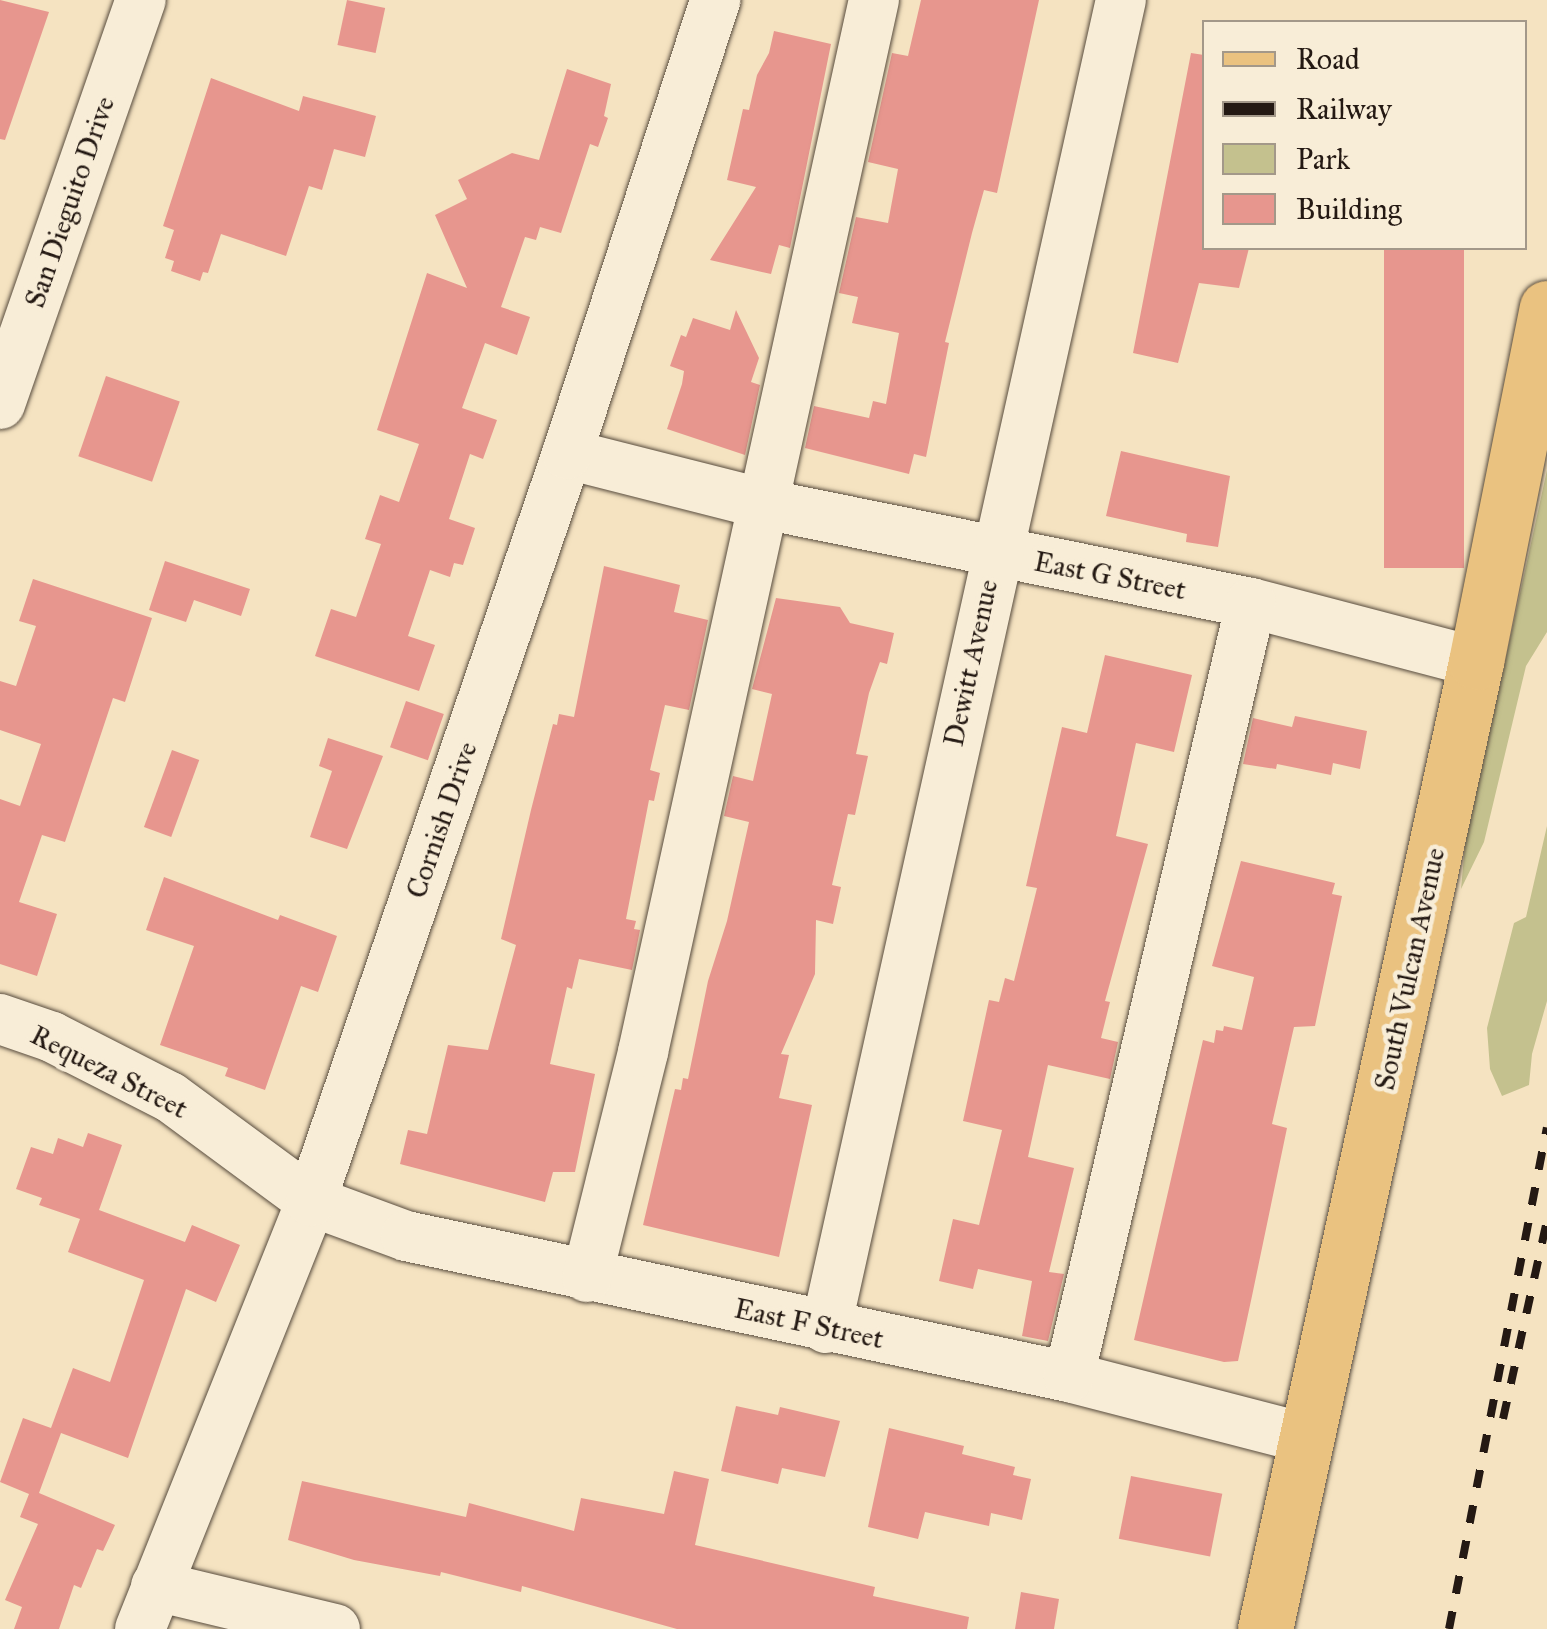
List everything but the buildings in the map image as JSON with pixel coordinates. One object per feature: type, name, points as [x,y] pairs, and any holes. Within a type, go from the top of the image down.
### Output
[{"type":"main road","name":"South Vulcan Avenue","points":[[1264,1629],[1309,1439],[1476,662],[1547,308]]},
{"type":"street","name":"San Dieguito Drive","points":[[0,404],[140,0]]},
{"type":"street","name":"Cornish Drive","points":[[148,1608],[311,1201],[567,454],[715,0]]},
{"type":"street","points":[[587,1276],[643,1052],[874,0]]},
{"type":"street","name":"Dewitt Avenue","points":[[826,1328],[1121,0]]},
{"type":"street","name":"East G Street","points":[[567,454],[764,504],[1251,603],[1476,662]]},
{"type":"street","points":[[1069,1377],[1251,603]]},
{"type":"street","name":"Requeza Street","points":[[0,1019],[52,1037],[170,1097],[311,1201]]},
{"type":"street","name":"East F Street","points":[[311,1201],[406,1236],[1069,1377],[1309,1439]]},
{"type":"street","points":[[148,1608],[335,1629]]},
{"type":"green space","points":[[1547,470],[1547,632],[1526,666],[1484,842],[1461,889],[1465,845]]},
{"type":"green space","points":[[1547,826],[1547,1001],[1532,1054],[1529,1085],[1502,1096],[1490,1069],[1487,1028],[1514,923],[1526,917]]},
{"type":"railway","points":[[1449,1629],[1547,1127]]},
{"type":"railway","points":[[1503,1419],[1547,1221]]}]
